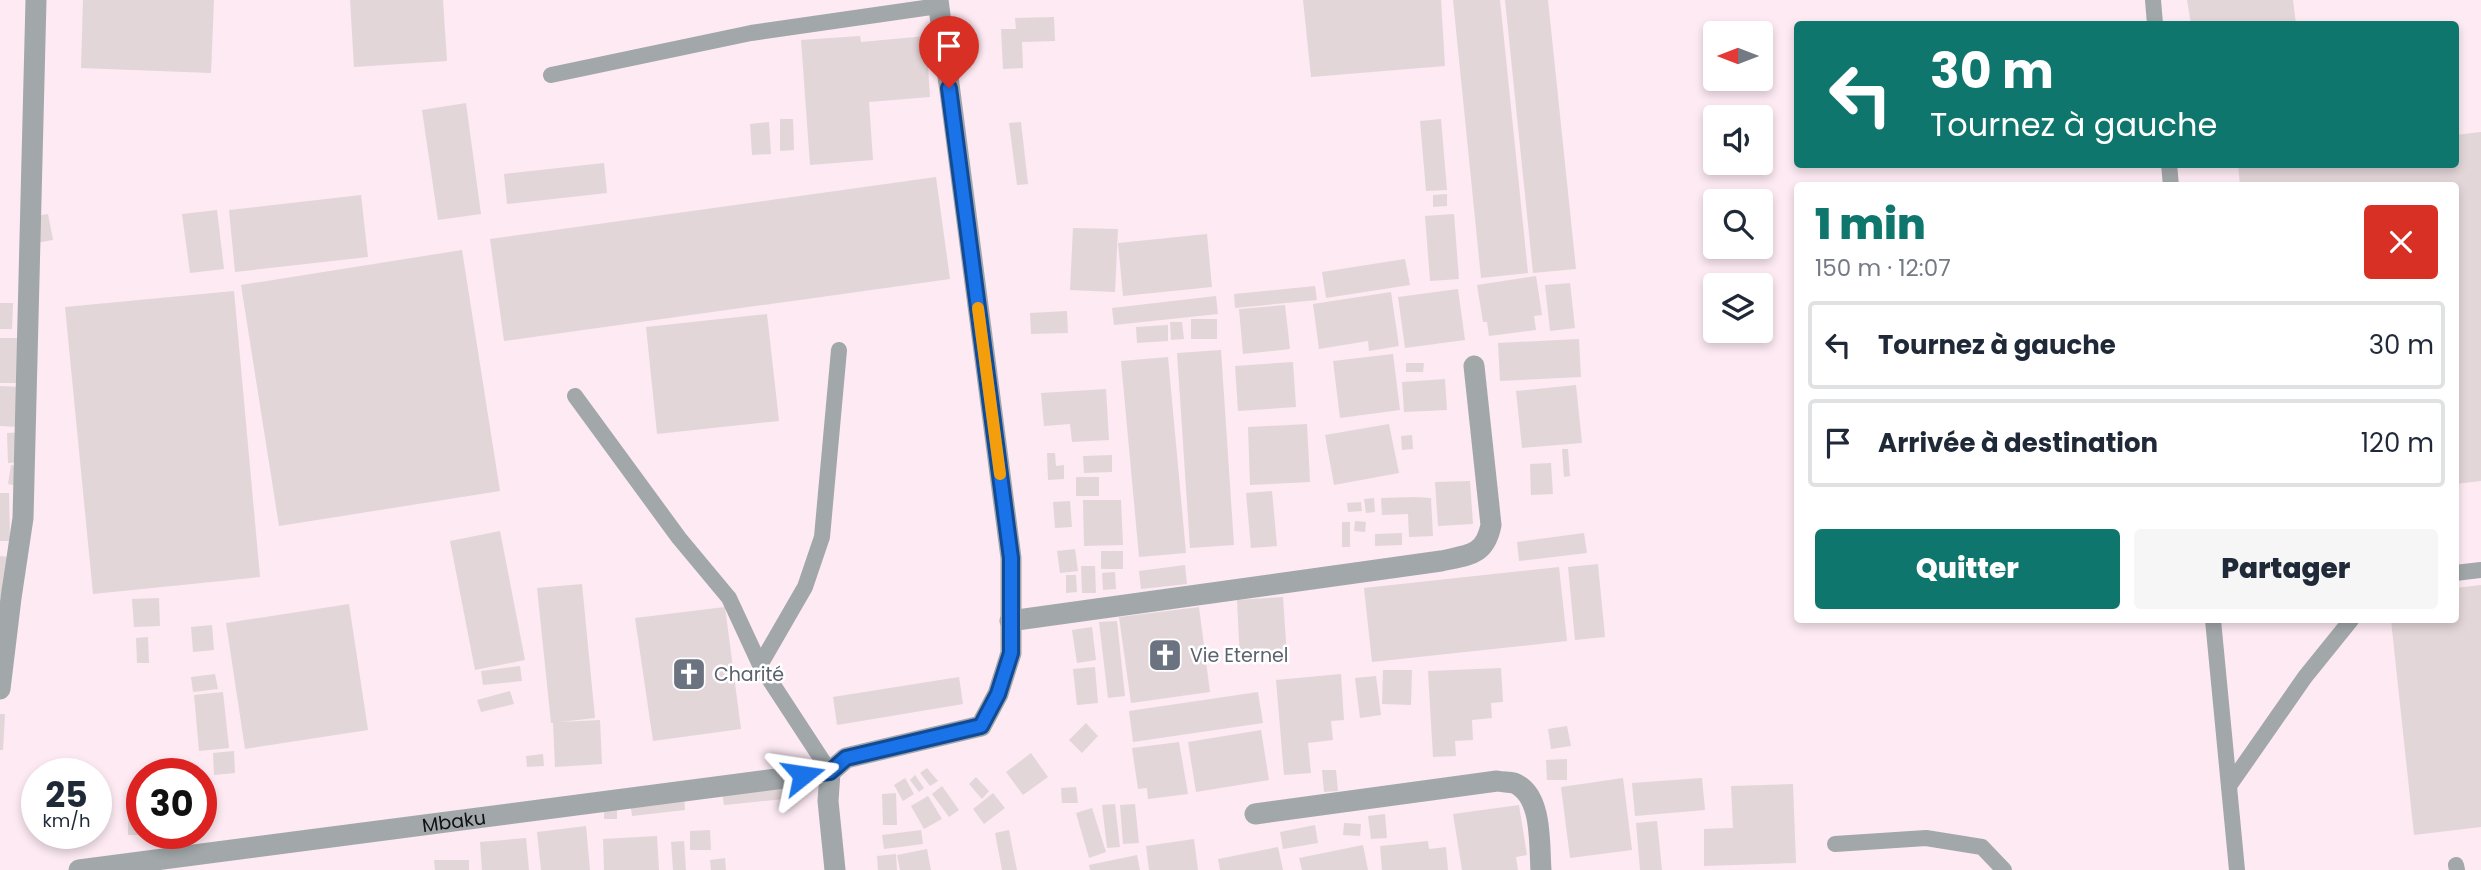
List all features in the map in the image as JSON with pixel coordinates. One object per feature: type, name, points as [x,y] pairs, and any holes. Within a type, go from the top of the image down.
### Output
[{"type":"street","points":[[0,689],[23,518],[36,0]]},
{"type":"street","points":[[835,870],[828,801],[830,772],[846,758],[981,726],[998,694],[1011,653],[1011,558],[938,3]]},
{"type":"street","points":[[1010,621],[1441,561],[1472,554],[1488,541],[1490,525],[1474,366]]},
{"type":"street","name":"Mbaku","points":[[79,870],[830,772]]},
{"type":"street","points":[[1255,814],[1497,781],[1514,783],[1527,792],[1534,806],[1541,870]]},
{"type":"lane","points":[[2153,0],[2155,21]]},
{"type":"lane","points":[[551,75],[751,33],[938,3]]},
{"type":"lane","points":[[760,665],[805,587],[822,537],[839,350]]},
{"type":"lane","points":[[575,396],[679,538],[729,598],[760,665],[830,772]]},
{"type":"lane","points":[[2459,573],[2481,570]]},
{"type":"lane","points":[[2213,623],[2237,870]]},
{"type":"lane","points":[[2229,786],[2305,677],[2349,623]]},
{"type":"lane","points":[[1835,844],[1926,838],[1960,843],[1982,847],[2004,870]]},
{"type":"shaded area","points":[[0,0],[2481,0],[2481,870],[0,870]]},
{"type":"building","points":[[83,0],[214,0],[211,73],[81,68]]},
{"type":"building","points":[[350,0],[443,0],[447,61],[354,67]]},
{"type":"building","points":[[1303,0],[1441,0],[1445,66],[1311,77]]},
{"type":"building","points":[[1453,0],[1500,0],[1528,273],[1481,278]]},
{"type":"building","points":[[1505,0],[1548,0],[1576,269],[1533,273]]},
{"type":"building","points":[[2187,0],[2293,0],[2296,21],[2190,21]]},
{"type":"building","points":[[1054,17],[1055,41],[1022,42],[1023,68],[1003,69],[1001,29],[1016,29],[1015,18]]},
{"type":"building","points":[[860,36],[861,42],[926,36],[930,97],[869,102],[873,160],[810,165],[801,40]]},
{"type":"building","points":[[466,103],[481,214],[438,220],[422,110]]},
{"type":"building","points":[[780,119],[793,119],[794,150],[780,151]]},
{"type":"building","points":[[1441,119],[1447,190],[1426,191],[1420,121]]},
{"type":"building","points":[[769,122],[771,154],[752,155],[750,124]]},
{"type":"building","points":[[1021,122],[1028,184],[1017,185],[1009,123]]},
{"type":"building","points":[[2481,132],[2481,481],[2459,484],[2459,182],[2240,182],[2238,168],[2459,168],[2459,135]]},
{"type":"building","points":[[604,163],[607,193],[507,204],[504,174]]},
{"type":"building","points":[[936,177],[950,279],[504,341],[490,239]]},
{"type":"building","points":[[1447,194],[1447,206],[1433,207],[1433,195]]},
{"type":"building","points":[[361,195],[368,257],[235,272],[229,210]]},
{"type":"building","points":[[217,210],[224,269],[190,273],[182,214]]},
{"type":"building","points":[[48,214],[53,240],[30,244],[25,218]]},
{"type":"building","points":[[1454,214],[1459,279],[1430,281],[1425,216]]},
{"type":"building","points":[[1073,228],[1118,229],[1115,292],[1070,290]]},
{"type":"building","points":[[1207,234],[1212,287],[1123,296],[1118,243]]},
{"type":"building","points":[[462,250],[500,491],[279,526],[241,285]]},
{"type":"building","points":[[1405,259],[1410,285],[1326,298],[1322,272]]},
{"type":"building","points":[[1536,276],[1542,315],[1534,316],[1536,330],[1489,336],[1487,322],[1483,322],[1477,285]]},
{"type":"building","points":[[1570,283],[1575,328],[1550,331],[1545,285]]},
{"type":"building","points":[[1315,286],[1317,300],[1235,308],[1234,294]]},
{"type":"building","points":[[1458,289],[1465,340],[1405,348],[1398,297]]},
{"type":"building","points":[[234,291],[260,577],[93,594],[65,307]]},
{"type":"building","points":[[1391,292],[1399,346],[1369,351],[1368,341],[1319,349],[1313,304]]},
{"type":"building","points":[[1216,296],[1218,314],[1114,325],[1112,308]]},
{"type":"building","points":[[0,303],[13,303],[12,329],[0,329]]},
{"type":"building","points":[[1285,305],[1290,349],[1243,354],[1239,309]]},
{"type":"building","points":[[1067,311],[1068,333],[1031,334],[1030,313]]},
{"type":"building","points":[[767,314],[779,421],[657,434],[646,327]]},
{"type":"building","points":[[1191,319],[1217,319],[1217,339],[1191,339]]},
{"type":"building","points":[[1170,322],[1182,322],[1184,339],[1171,340]]},
{"type":"building","points":[[1168,325],[1168,341],[1137,343],[1136,327]]},
{"type":"building","points":[[0,338],[28,338],[28,383],[0,383]]},
{"type":"building","points":[[1579,339],[1581,377],[1500,381],[1498,343]]},
{"type":"building","points":[[1221,350],[1234,545],[1190,548],[1177,353]]},
{"type":"building","points":[[1393,354],[1400,410],[1340,418],[1333,361]]},
{"type":"building","points":[[1168,357],[1186,553],[1139,557],[1121,361]]},
{"type":"building","points":[[1293,362],[1296,407],[1238,411],[1235,366]]},
{"type":"building","points":[[1406,363],[1424,363],[1423,372],[1406,372]]},
{"type":"building","points":[[1445,379],[1447,410],[1404,412],[1402,382]]},
{"type":"building","points":[[1576,385],[1582,443],[1522,448],[1516,391]]},
{"type":"building","points":[[0,386],[21,387],[19,427],[0,426]]},
{"type":"building","points":[[1106,389],[1109,440],[1072,442],[1070,424],[1044,426],[1041,393]]},
{"type":"building","points":[[1307,424],[1310,482],[1250,485],[1248,427]]},
{"type":"building","points":[[1389,424],[1399,473],[1334,485],[1325,435]]},
{"type":"building","points":[[26,432],[28,462],[8,463],[7,433]]},
{"type":"building","points":[[1412,435],[1413,449],[1402,450],[1401,436]]},
{"type":"building","points":[[1562,449],[1568,449],[1570,476],[1564,477]]},
{"type":"building","points":[[1047,453],[1055,453],[1056,466],[1064,465],[1064,479],[1048,480]]},
{"type":"building","points":[[1112,455],[1112,472],[1084,473],[1083,456]]},
{"type":"building","points":[[1551,463],[1553,494],[1531,495],[1530,464]]},
{"type":"building","points":[[11,465],[31,468],[28,488],[8,484]]},
{"type":"building","points":[[1076,477],[1099,477],[1099,496],[1076,496]]},
{"type":"building","points":[[1470,481],[1473,524],[1438,526],[1435,482]]},
{"type":"building","points":[[1272,491],[1277,546],[1251,548],[1246,493]]},
{"type":"building","points":[[0,493],[9,493],[10,541],[0,541]]},
{"type":"building","points":[[1374,498],[1375,512],[1366,513],[1364,499]]},
{"type":"building","points":[[1381,498],[1431,498],[1433,536],[1409,537],[1408,514],[1382,515]]},
{"type":"building","points":[[1083,500],[1121,500],[1123,545],[1084,546]]},
{"type":"building","points":[[1070,501],[1072,527],[1055,528],[1053,502]]},
{"type":"building","points":[[1361,502],[1362,511],[1348,512],[1347,503]]},
{"type":"building","points":[[1355,521],[1366,522],[1365,532],[1354,531]]},
{"type":"building","points":[[1342,522],[1350,522],[1350,547],[1342,547]]},
{"type":"building","points":[[500,531],[525,660],[475,670],[450,541]]},
{"type":"building","points":[[1402,533],[1402,545],[1375,546],[1375,534]]},
{"type":"building","points":[[1584,533],[1587,553],[1519,561],[1517,542]]},
{"type":"building","points":[[1075,549],[1078,571],[1060,573],[1057,551]]},
{"type":"building","points":[[1101,551],[1123,551],[1123,569],[1101,569]]},
{"type":"building","points":[[0,556],[19,558],[15,598],[0,597]]},
{"type":"building","points":[[1598,564],[1605,637],[1575,640],[1568,567]]},
{"type":"building","points":[[1185,565],[1187,584],[1141,589],[1139,571]]},
{"type":"building","points":[[1081,566],[1095,566],[1096,593],[1082,593]]},
{"type":"building","points":[[1559,567],[1567,641],[1372,662],[1364,588]]},
{"type":"building","points":[[1115,572],[1116,589],[1103,590],[1102,573]]},
{"type":"building","points":[[1066,575],[1076,575],[1077,592],[1066,593]]},
{"type":"building","points":[[582,584],[595,718],[560,722],[600,720],[602,764],[555,767],[553,723],[537,588]]},
{"type":"building","points":[[2481,585],[2481,827],[2414,835],[2391,623],[2459,623],[2459,588]]},
{"type":"building","points":[[1283,597],[1287,657],[1240,660],[1237,600]]},
{"type":"building","points":[[159,598],[160,626],[134,627],[132,599]]},
{"type":"building","points":[[349,604],[368,730],[245,749],[226,623]]},
{"type":"building","name":"Charité","points":[[725,607],[741,729],[653,741],[635,618]]},
{"type":"building","name":"Vie Eternel","points":[[1199,607],[1210,692],[1131,703],[1119,617]]},
{"type":"building","points":[[1117,621],[1125,696],[1108,698],[1099,622]]},
{"type":"building","points":[[212,625],[214,650],[193,652],[191,627]]},
{"type":"building","points":[[1092,627],[1096,660],[1077,663],[1072,630]]},
{"type":"building","points":[[148,637],[149,663],[137,663],[136,638]]},
{"type":"building","points":[[520,666],[522,681],[483,685],[481,671]]},
{"type":"building","points":[[1095,667],[1098,703],[1077,705],[1073,669]]},
{"type":"building","points":[[1501,668],[1503,702],[1491,703],[1492,718],[1472,720],[1473,740],[1455,741],[1456,756],[1433,757],[1428,671]]},
{"type":"building","points":[[1383,670],[1412,670],[1411,705],[1382,704]]},
{"type":"building","points":[[215,674],[218,689],[193,692],[191,677]]},
{"type":"building","points":[[1341,674],[1344,720],[1331,721],[1333,740],[1308,743],[1311,773],[1284,775],[1276,680]]},
{"type":"building","points":[[1376,676],[1381,715],[1360,718],[1355,678]]},
{"type":"building","points":[[959,677],[963,704],[837,725],[833,697]]},
{"type":"building","points":[[510,691],[514,704],[481,712],[477,700]]},
{"type":"building","points":[[223,692],[229,748],[199,751],[194,695]]},
{"type":"building","points":[[1258,692],[1263,723],[1133,742],[1129,711]]},
{"type":"building","points":[[0,714],[5,714],[3,750],[0,750]]},
{"type":"building","points":[[1086,723],[1098,736],[1082,753],[1069,740]]},
{"type":"building","points":[[1567,726],[1571,746],[1551,749],[1548,729]]},
{"type":"building","points":[[1261,730],[1269,780],[1196,792],[1188,742]]},
{"type":"building","points":[[1179,742],[1188,794],[1148,799],[1147,788],[1138,789],[1132,748]]},
{"type":"building","points":[[234,751],[235,773],[217,775],[217,758],[213,758],[213,753]]},
{"type":"building","points":[[1031,753],[1048,777],[1023,795],[1006,772]]},
{"type":"building","points":[[543,754],[544,766],[527,767],[526,756]]},
{"type":"building","points":[[1567,759],[1567,780],[1547,780],[1546,760]]},
{"type":"building","points":[[927,768],[938,781],[930,786],[920,773]]},
{"type":"building","points":[[1322,770],[1336,770],[1338,791],[1324,792]]},
{"type":"building","points":[[915,775],[924,788],[919,792],[910,780]]},
{"type":"building","points":[[976,777],[989,791],[982,799],[969,784]]},
{"type":"building","points":[[905,778],[914,794],[903,801],[894,785]]},
{"type":"building","points":[[1623,778],[1632,850],[1570,858],[1561,787]]},
{"type":"building","points":[[1702,778],[1705,810],[1635,816],[1632,783]]},
{"type":"building","points":[[783,784],[785,799],[724,805],[722,792]]},
{"type":"building","points":[[1793,784],[1796,863],[1704,866],[1704,829],[1733,828],[1731,786]]},
{"type":"building","points":[[942,786],[959,810],[949,817],[932,794]]},
{"type":"building","points":[[1076,787],[1078,803],[1062,803],[1061,788]]},
{"type":"building","points":[[896,793],[897,825],[883,825],[882,794]]},
{"type":"building","points":[[993,793],[1005,808],[984,824],[973,809]]},
{"type":"building","points":[[684,795],[685,810],[632,816],[630,802]]},
{"type":"building","points":[[928,796],[942,819],[924,829],[911,806]]},
{"type":"building","points":[[1115,804],[1120,847],[1107,848],[1102,805]]},
{"type":"building","points":[[1135,804],[1139,843],[1123,844],[1120,805]]},
{"type":"building","points":[[1519,805],[1527,855],[1516,857],[1518,870],[1462,870],[1453,814]]},
{"type":"building","points":[[1092,808],[1106,852],[1089,858],[1076,813]]},
{"type":"building","points":[[617,809],[617,819],[604,819],[604,810]]},
{"type":"building","points":[[1385,814],[1387,838],[1371,839],[1368,816]]},
{"type":"building","points":[[1657,821],[1662,870],[1640,870],[1636,823]]},
{"type":"building","points":[[1344,823],[1361,824],[1360,836],[1343,835]]},
{"type":"building","points":[[1315,825],[1318,843],[1283,849],[1280,832]]},
{"type":"building","points":[[586,826],[590,870],[541,870],[537,832]]},
{"type":"building","points":[[710,830],[711,850],[690,850],[690,831]]},
{"type":"building","points":[[921,830],[923,844],[884,849],[882,835]]},
{"type":"building","points":[[1009,830],[1017,870],[1002,870],[995,833]]},
{"type":"building","points":[[657,836],[659,870],[604,870],[603,839]]},
{"type":"building","points":[[526,838],[529,870],[482,870],[480,842]]},
{"type":"building","points":[[1194,839],[1198,870],[1149,870],[1146,846]]},
{"type":"building","points":[[684,841],[686,870],[673,870],[671,842]]},
{"type":"building","points":[[1428,841],[1429,849],[1446,847],[1448,870],[1382,870],[1380,846]]},
{"type":"building","points":[[1363,845],[1368,870],[1302,870],[1299,858]]},
{"type":"building","points":[[1278,847],[1283,870],[1220,870],[1218,859]]},
{"type":"building","points":[[927,849],[931,870],[900,870],[897,855]]},
{"type":"building","points":[[896,854],[897,870],[878,870],[877,856]]},
{"type":"building","points":[[1137,855],[1140,870],[1090,870],[1089,865]]},
{"type":"building","points":[[725,858],[726,870],[711,870],[710,860]]},
{"type":"building","points":[[434,860],[469,860],[469,870],[435,870]]},
{"type":"slow traffic","points":[[978,308],[1000,474]]},
{"type":"place","name":"Vie Eternel","points":[[1165,655]]},
{"type":"place","name":"Charité","points":[[689,674]]},
{"type":"route","points":[[803,775],[830,772],[846,758],[981,726],[998,694],[1011,653],[1011,558],[949,88]]}]
